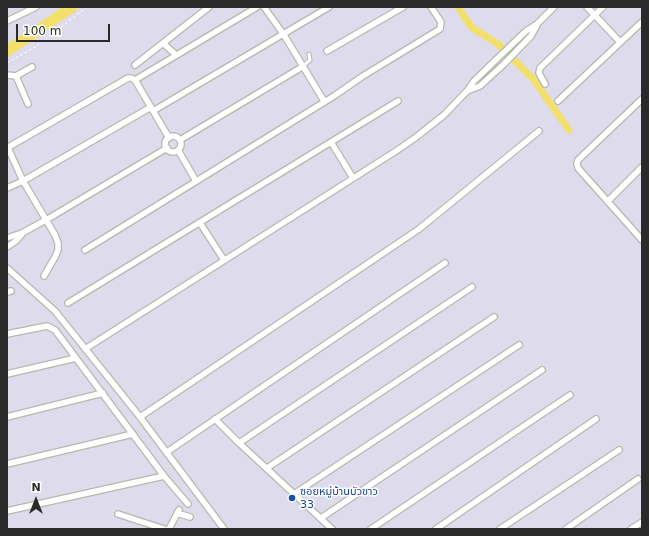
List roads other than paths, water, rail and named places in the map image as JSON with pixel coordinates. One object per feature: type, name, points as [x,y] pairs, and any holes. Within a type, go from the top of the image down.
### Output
[{"type":"street","points":[[7,21],[26,9],[36,7]]},
{"type":"street","points":[[135,66],[209,7]]},
{"type":"street","points":[[135,80],[258,7]]},
{"type":"street","points":[[264,7],[284,35],[324,101]]},
{"type":"street","points":[[7,188],[23,182],[284,35],[329,7]]},
{"type":"street","points":[[328,51],[402,7]]},
{"type":"street","points":[[85,250],[440,29],[441,22],[431,7]]},
{"type":"street","points":[[85,349],[415,138],[444,115],[467,91],[474,81],[526,31],[537,24],[554,7]]},
{"type":"street","points":[[587,7],[620,42]]},
{"type":"street","points":[[545,84],[539,73],[540,68],[603,7]]},
{"type":"street","points":[[558,101],[642,22]]},
{"type":"street","points":[[467,91],[480,86],[531,36],[537,24]]},
{"type":"street","points":[[164,44],[176,55]]},
{"type":"street","points":[[7,74],[16,76],[32,66]]},
{"type":"street","points":[[180,140],[302,67]]},
{"type":"street","points":[[16,76],[28,104]]},
{"type":"street","points":[[44,276],[52,264],[58,250],[58,243],[55,235],[23,182],[8,148],[128,78],[135,80],[169,138]]},
{"type":"street","points":[[641,237],[578,168],[577,163],[578,160],[642,99]]},
{"type":"street","points":[[68,303],[398,101]]},
{"type":"street","points":[[140,417],[419,229],[539,131]]},
{"type":"street","points":[[166,148],[166,142],[169,138],[175,137],[180,140]]},
{"type":"street","points":[[166,148],[172,152],[178,150],[181,146],[180,140]]},
{"type":"street","points":[[331,142],[353,178]]},
{"type":"street","points":[[7,238],[22,233],[46,220],[166,148]]},
{"type":"street","points":[[178,150],[196,181]]},
{"type":"street","points":[[608,201],[642,168]]},
{"type":"street","points":[[200,223],[224,260]]},
{"type":"street","points":[[7,247],[16,241],[22,233]]},
{"type":"street","points":[[167,452],[445,263]]},
{"type":"street","points":[[7,268],[55,311],[140,417],[224,529]]},
{"type":"street","points":[[239,443],[472,287]]},
{"type":"street","points":[[267,468],[494,317]]},
{"type":"street","points":[[7,334],[47,326],[55,330],[164,476],[188,504]]},
{"type":"street","points":[[294,494],[519,344]]},
{"type":"street","points":[[7,374],[76,358]]},
{"type":"street","points":[[321,518],[542,370]]},
{"type":"street","points":[[7,417],[103,393]]},
{"type":"street","points":[[371,529],[570,395]]},
{"type":"street","points":[[215,418],[239,443],[332,529]]},
{"type":"street","points":[[436,529],[596,419]]},
{"type":"street","points":[[7,464],[134,434]]},
{"type":"street","points":[[500,529],[618,450]]},
{"type":"street","points":[[7,511],[164,476]]},
{"type":"street","points":[[566,529],[638,479]]},
{"type":"street","points":[[169,529],[178,512],[190,517]]},
{"type":"street","points":[[118,514],[164,529]]},
{"type":"street","points":[[631,529],[642,522]]},
{"type":"lane","points":[[302,67],[310,60],[309,54]]},
{"type":"waterway","points":[[7,51],[72,7]]},
{"type":"waterway","points":[[458,7],[471,27],[498,44],[533,79],[569,130]]},
{"type":"place","name":"ซอยหมู่บ้านบัวขาว 33","points":[[292,498]]}]
